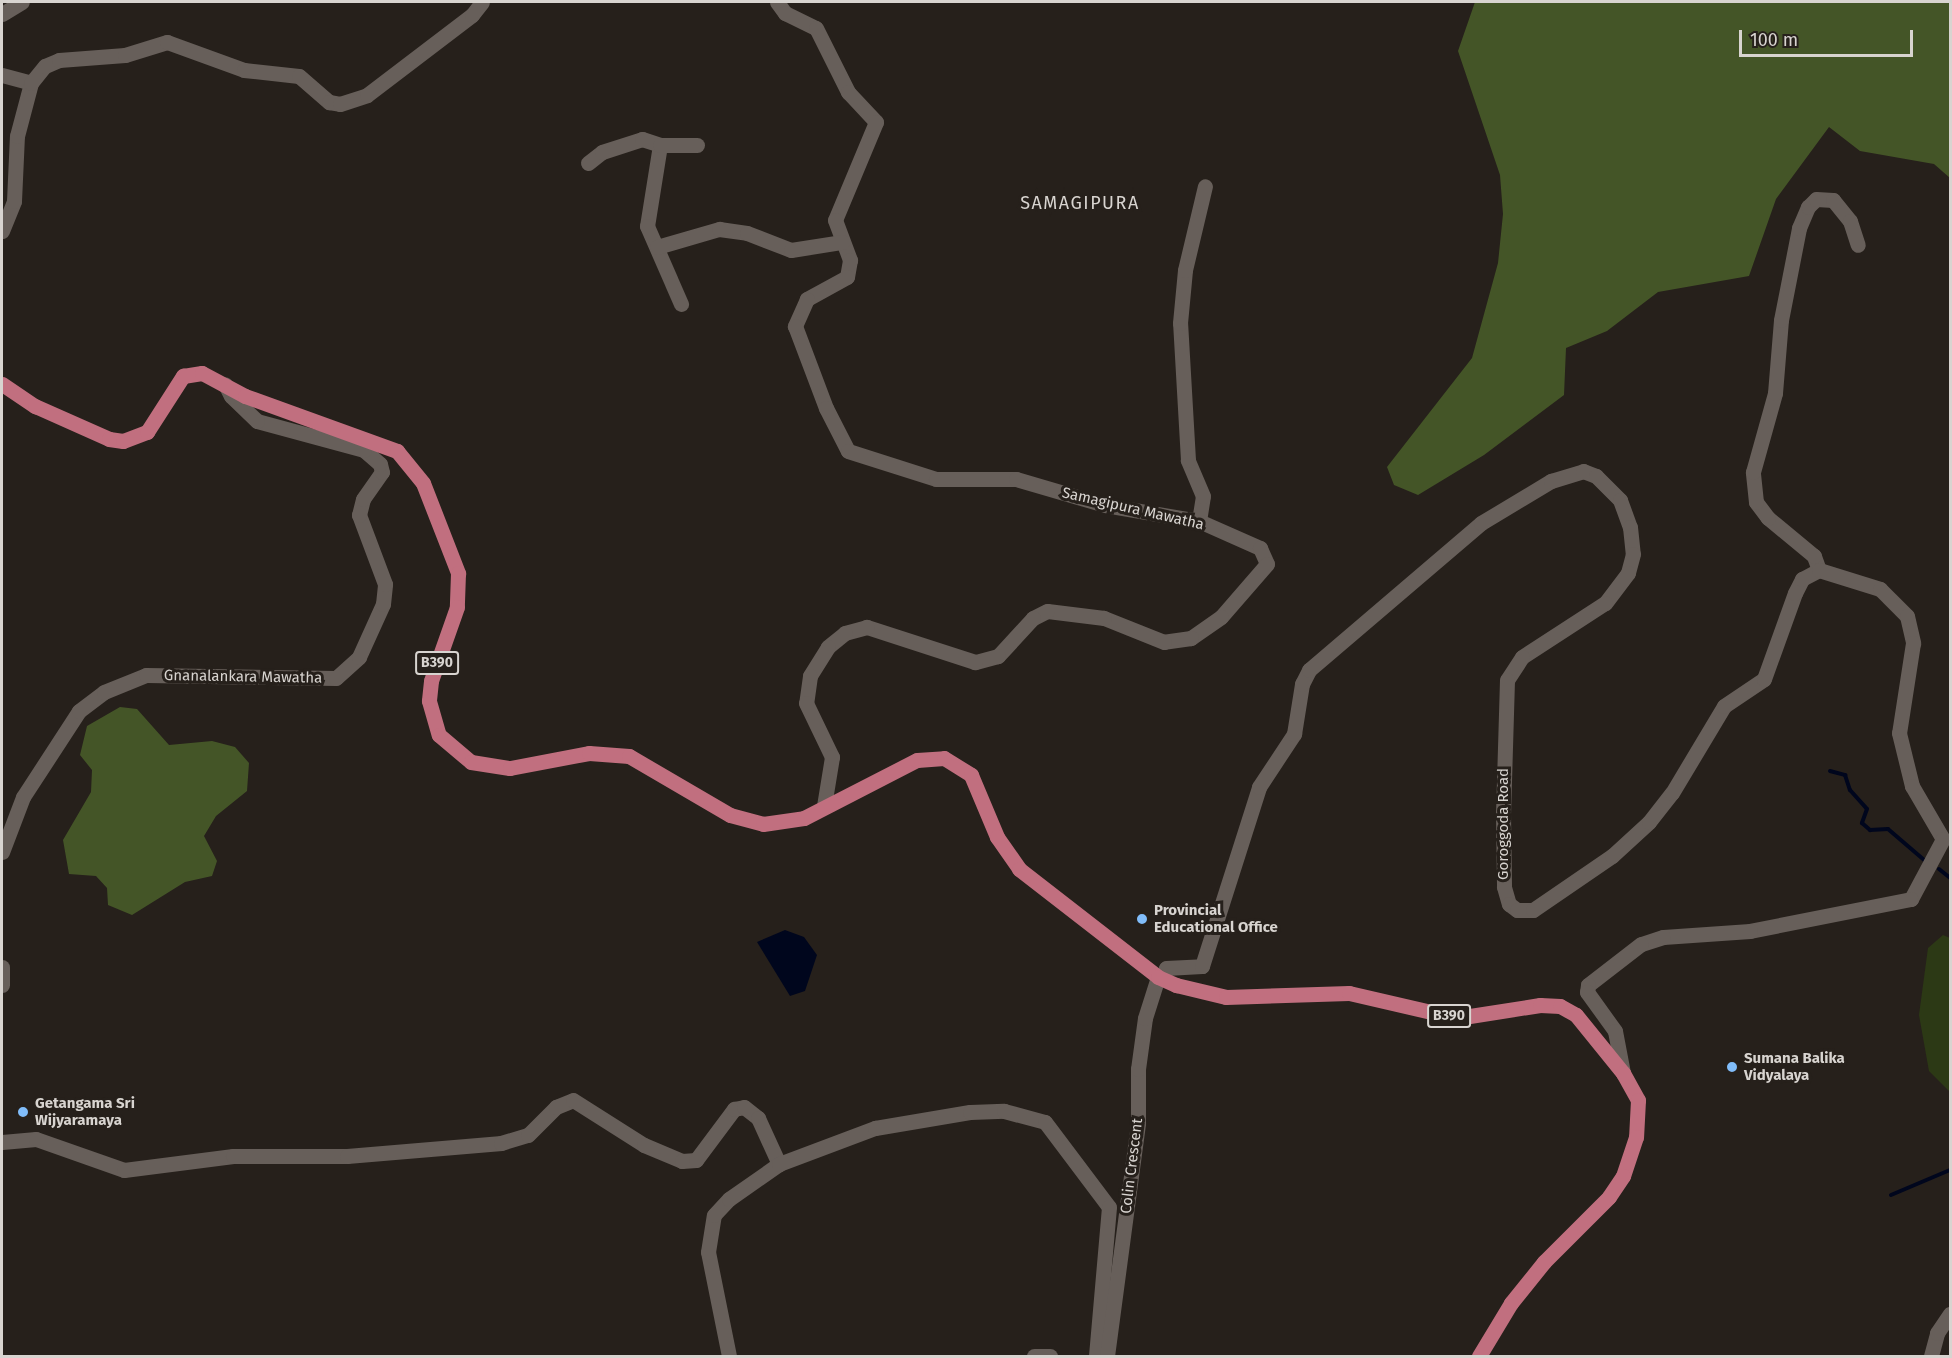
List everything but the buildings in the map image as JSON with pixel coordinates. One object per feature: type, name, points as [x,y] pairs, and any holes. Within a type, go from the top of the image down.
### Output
[{"type":"main road","name":"B390","points":[[2,384],[35,406],[109,439],[123,441],[147,432],[183,376],[202,373],[245,396],[378,441],[414,468],[458,573],[458,607],[431,681],[429,701],[439,735],[457,754],[471,762],[510,768],[589,753],[629,756],[730,815],[763,824],[804,818],[916,760],[944,758],[957,762],[971,776],[998,837],[1019,868],[1160,978],[1226,997],[1349,993],[1457,1018],[1560,1006],[1576,1015],[1623,1073],[1638,1100],[1636,1137],[1623,1176],[1609,1197],[1510,1303],[1479,1356]]},
{"type":"street","points":[[2,14],[22,2]]},
{"type":"street","points":[[2,231],[14,201],[17,136],[31,83],[45,66],[59,60],[125,55],[167,42],[244,70],[299,76],[329,102],[340,104],[367,95],[472,15],[482,2]]},
{"type":"street","name":"Samagipura Mawatha","points":[[777,2],[785,13],[816,28],[848,92],[875,116],[835,220],[850,260],[847,277],[807,299],[795,326],[826,408],[848,451],[936,479],[1016,479],[1105,505],[1199,521],[1260,548],[1267,564],[1221,617],[1191,638],[1164,642],[1104,618],[1047,611],[1033,618],[998,656],[975,662],[867,627],[845,633],[828,646],[810,676],[806,703],[832,757],[824,806]]},
{"type":"street","points":[[2,75],[31,83]]},
{"type":"street","points":[[588,163],[602,152],[642,139],[660,145],[697,145]]},
{"type":"street","points":[[660,145],[647,226],[681,304]]},
{"type":"street","points":[[1199,521],[1203,496],[1188,460],[1180,323],[1185,270],[1205,186]]},
{"type":"street","points":[[1623,1073],[1614,1031],[1587,992],[1588,985],[1641,944],[1662,937],[1750,931],[1911,899],[1943,839],[1912,786],[1899,733],[1913,643],[1907,616],[1880,589],[1819,570],[1814,556],[1768,518],[1756,502],[1753,472],[1775,393],[1781,320],[1799,228],[1808,207],[1816,199],[1833,200],[1850,221],[1858,245]]},
{"type":"street","points":[[657,247],[719,229],[791,250],[842,242]]},
{"type":"street","name":"Gnanalankara Mawatha","points":[[2,852],[29,788],[79,711],[104,692],[146,675],[336,678],[359,657],[383,604],[385,584],[359,514],[382,472],[380,464],[364,450],[257,421],[231,396],[225,384]]},
{"type":"street","name":"Goroggoda Road","points":[[1160,978],[1166,968],[1192,970],[1203,961],[1258,787],[1294,734],[1302,684],[1309,670],[1481,523],[1551,481],[1583,471],[1596,476],[1620,500],[1632,545],[1628,573],[1605,603],[1522,657],[1507,680],[1504,887],[1517,910],[1533,910],[1612,856],[1649,822],[1672,793],[1724,706],[1764,679],[1802,579],[1819,570]]},
{"type":"street","points":[[2,967],[2,985]]},
{"type":"street","name":"Colin Crescent","points":[[1107,1356],[1138,1123],[1138,1069],[1145,1018],[1160,978]]},
{"type":"street","points":[[2,1142],[36,1139],[124,1170],[233,1155],[347,1156],[501,1143],[528,1135],[556,1107],[573,1100],[644,1145],[682,1161],[696,1160],[734,1109],[744,1107],[758,1118],[779,1164]]},
{"type":"street","points":[[729,1356],[708,1252],[709,1229],[714,1215],[729,1199],[779,1164],[875,1128],[970,1112],[1015,1113],[1045,1122],[1109,1207],[1096,1356]]},
{"type":"street","points":[[1931,1356],[1937,1333],[1950,1314]]},
{"type":"street","points":[[1034,1356],[1050,1356]]},
{"type":"green space","points":[[1475,2],[1950,2],[1950,178],[1934,164],[1860,151],[1829,127],[1776,199],[1749,276],[1658,292],[1607,331],[1566,348],[1564,395],[1484,455],[1418,495],[1394,485],[1387,467],[1472,358],[1498,263],[1503,214],[1500,175],[1458,51]]},
{"type":"green space","points":[[120,707],[137,709],[169,745],[212,741],[235,747],[249,763],[247,791],[216,816],[204,836],[217,861],[212,876],[185,882],[132,915],[108,905],[107,888],[96,876],[69,874],[63,840],[91,792],[92,770],[80,755],[87,726]]},
{"type":"green space","points":[[1943,935],[1950,938],[1950,1092],[1929,1071],[1919,1015],[1928,948]]},
{"type":"water","points":[[785,930],[804,937],[817,955],[805,991],[790,996],[757,942]]},
{"type":"waterway","points":[[1830,771],[1845,775],[1850,790],[1867,809],[1862,823],[1870,830],[1888,829],[1924,860]]},
{"type":"waterway","points":[[1939,869],[1950,878]]},
{"type":"waterway","points":[[1891,1195],[1950,1170]]},
{"type":"place","name":"Provincial Educational Office","points":[[1142,919]]},
{"type":"place","name":"Sumana Balika Vidyalaya","points":[[1732,1067]]},
{"type":"place","name":"Getangama Sri Wijyaramaya","points":[[23,1112]]},
{"type":"district","name":"SAMAGIPURA","points":[[1080,203]]}]
